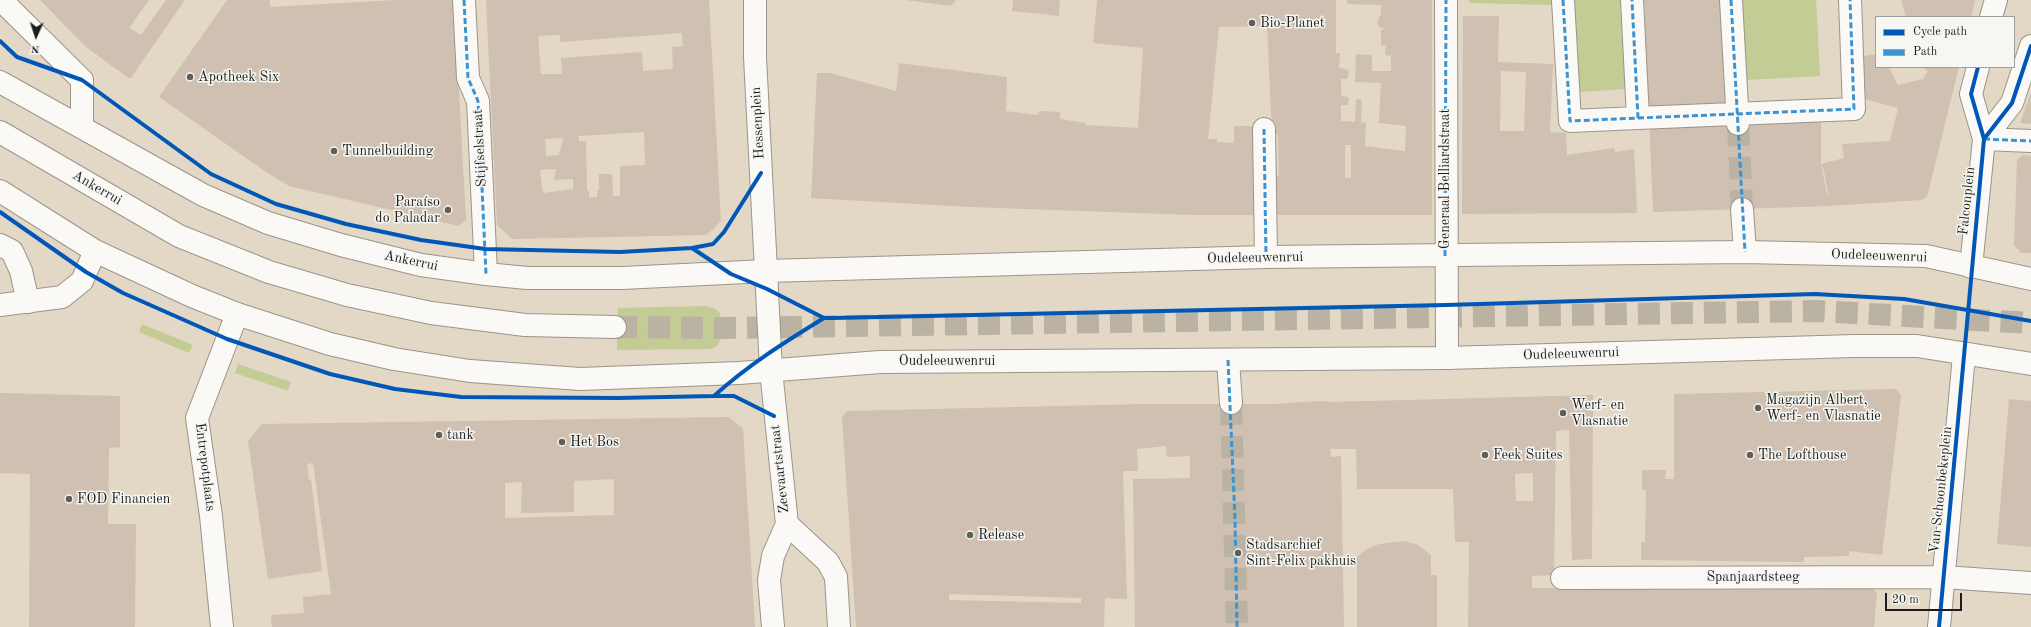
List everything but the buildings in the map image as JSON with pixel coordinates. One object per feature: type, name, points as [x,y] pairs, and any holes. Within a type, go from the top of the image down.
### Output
[{"type":"street","points":[[1,0],[82,80],[82,127]]},
{"type":"street","name":"Stijfselstraat","points":[[464,0],[468,78],[478,101],[486,274]]},
{"type":"street","name":"Hessenplein","points":[[755,0],[755,57],[766,271]]},
{"type":"street","name":"Generaal Belliardstraat","points":[[1446,0],[1445,256],[1447,358]]},
{"type":"street","points":[[1563,0],[1570,121],[1638,118],[1737,119],[1854,109],[1850,0]]},
{"type":"street","points":[[1632,0],[1638,118]]},
{"type":"street","points":[[1730,0],[1737,119]]},
{"type":"street","points":[[1991,16],[1996,0]]},
{"type":"street","points":[[1984,139],[2012,103],[2031,46]]},
{"type":"street","name":"Falconplein","points":[[1971,266],[1984,139],[1971,94],[1978,68]]},
{"type":"street","name":"Ankerrui","points":[[0,82],[203,194],[268,222],[341,245],[421,265],[527,278],[622,278],[766,271]]},
{"type":"street","points":[[1264,129],[1266,257]]},
{"type":"street","name":"Ankerrui","points":[[0,132],[179,236],[269,272],[347,295],[432,313],[525,325],[615,327]]},
{"type":"street","points":[[1984,139],[2031,142]]},
{"type":"street","points":[[0,191],[95,251],[192,296],[237,314],[330,344],[394,359],[470,371],[580,379],[739,373],[770,370]]},
{"type":"street","points":[[1742,209],[1744,252]]},
{"type":"street","points":[[0,245],[12,251],[21,271],[28,302]]},
{"type":"street","points":[[0,305],[62,297],[82,281],[95,251]]},
{"type":"street","name":"Oudeleeuwenrui","points":[[766,271],[1266,257],[1744,252],[1926,256],[2031,280]]},
{"type":"street","name":"Zeevaartstraat","points":[[766,271],[770,370],[786,524],[774,556],[769,580],[773,627]]},
{"type":"street","name":"Entrepotplaats","points":[[222,627],[211,516],[197,418],[237,314]]},
{"type":"street","name":"Oudeleeuwenrui","points":[[770,370],[880,362],[1447,358],[1855,346],[1917,346],[1964,355],[2031,364]]},
{"type":"street","name":"Van Schoonbekeplein","points":[[1939,627],[1964,355]]},
{"type":"street","points":[[1228,360],[1231,403]]},
{"type":"street","name":"Zeevaartstraat","points":[[786,524],[828,562],[836,577],[839,627]]},
{"type":"street","name":"Spanjaardsteeg","points":[[1562,578],[1944,577],[2031,583]]},
{"type":"green space","points":[[1469,0],[1553,0],[1554,5],[1469,3]]},
{"type":"green space","points":[[1574,0],[1620,0],[1625,89],[1580,92]]},
{"type":"green space","points":[[1742,0],[1816,0],[1820,76],[1746,80]]},
{"type":"green space","points":[[706,306],[715,309],[720,313],[720,339],[716,347],[712,349],[617,350],[618,308]]},
{"type":"green space","points":[[142,324],[193,345],[189,353],[139,332]]},
{"type":"green space","points":[[238,364],[291,382],[288,391],[235,373]]},
{"type":"tunnel","points":[[1738,124],[1742,209]]},
{"type":"tunnel","points":[[615,327],[724,328],[1818,311],[2031,323]]},
{"type":"tunnel","points":[[1231,403],[1237,627]]},
{"type":"marked path","points":[[464,0],[468,78],[478,101],[486,274]]},
{"type":"marked path","points":[[1445,256],[1446,0]]},
{"type":"marked path","points":[[1563,0],[1570,121],[1638,118],[1632,0]]},
{"type":"marked path","points":[[1731,0],[1745,252]]},
{"type":"marked path","points":[[1638,118],[1854,109],[1850,0]]},
{"type":"marked path","points":[[1264,129],[1266,257]]},
{"type":"marked path","points":[[1984,139],[2031,141]]},
{"type":"marked path","points":[[1228,360],[1235,519],[1237,627]]},
{"type":"cycle path","points":[[0,41],[17,57],[82,80],[211,174],[276,204],[346,224],[421,240],[485,249],[620,252],[692,248],[731,274],[767,289],[824,318]]},
{"type":"cycle path","points":[[1984,139],[2012,103],[2031,46]]},
{"type":"cycle path","points":[[1939,627],[1984,139],[1971,94],[1978,68]]},
{"type":"cycle path","points":[[692,248],[713,244],[724,232],[761,173]]},
{"type":"cycle path","points":[[0,212],[86,272],[123,293],[227,339],[330,374],[395,389],[461,397],[618,398],[714,396],[753,364],[824,318],[1446,305],[1815,294],[1904,299],[2031,321]]},
{"type":"cycle path","points":[[714,396],[734,396],[774,416]]},
{"type":"place","name":"Bio-Planet","points":[[1252,23]]},
{"type":"place","name":"Apotheek Six","points":[[190,77]]},
{"type":"place","name":"Tunnelbuilding","points":[[334,151]]},
{"type":"place","name":"Paraíso do Paladar","points":[[448,210]]},
{"type":"place","name":"Magazijn Albert, Werf- en Vlasnatie","points":[[1758,408]]},
{"type":"place","name":"Werf- en Vlasnatie","points":[[1563,413]]},
{"type":"place","name":"tank","points":[[439,435]]},
{"type":"place","name":"Het Bos","points":[[562,442]]},
{"type":"place","name":"Feek Suites","points":[[1485,455]]},
{"type":"place","name":"The Lofthouse","points":[[1750,455]]},
{"type":"place","name":"FOD Financien","points":[[69,499]]},
{"type":"place","name":"Release","points":[[970,535]]},
{"type":"place","name":"Stadsarchief Sint-Felix pakhuis","points":[[1238,553]]}]
